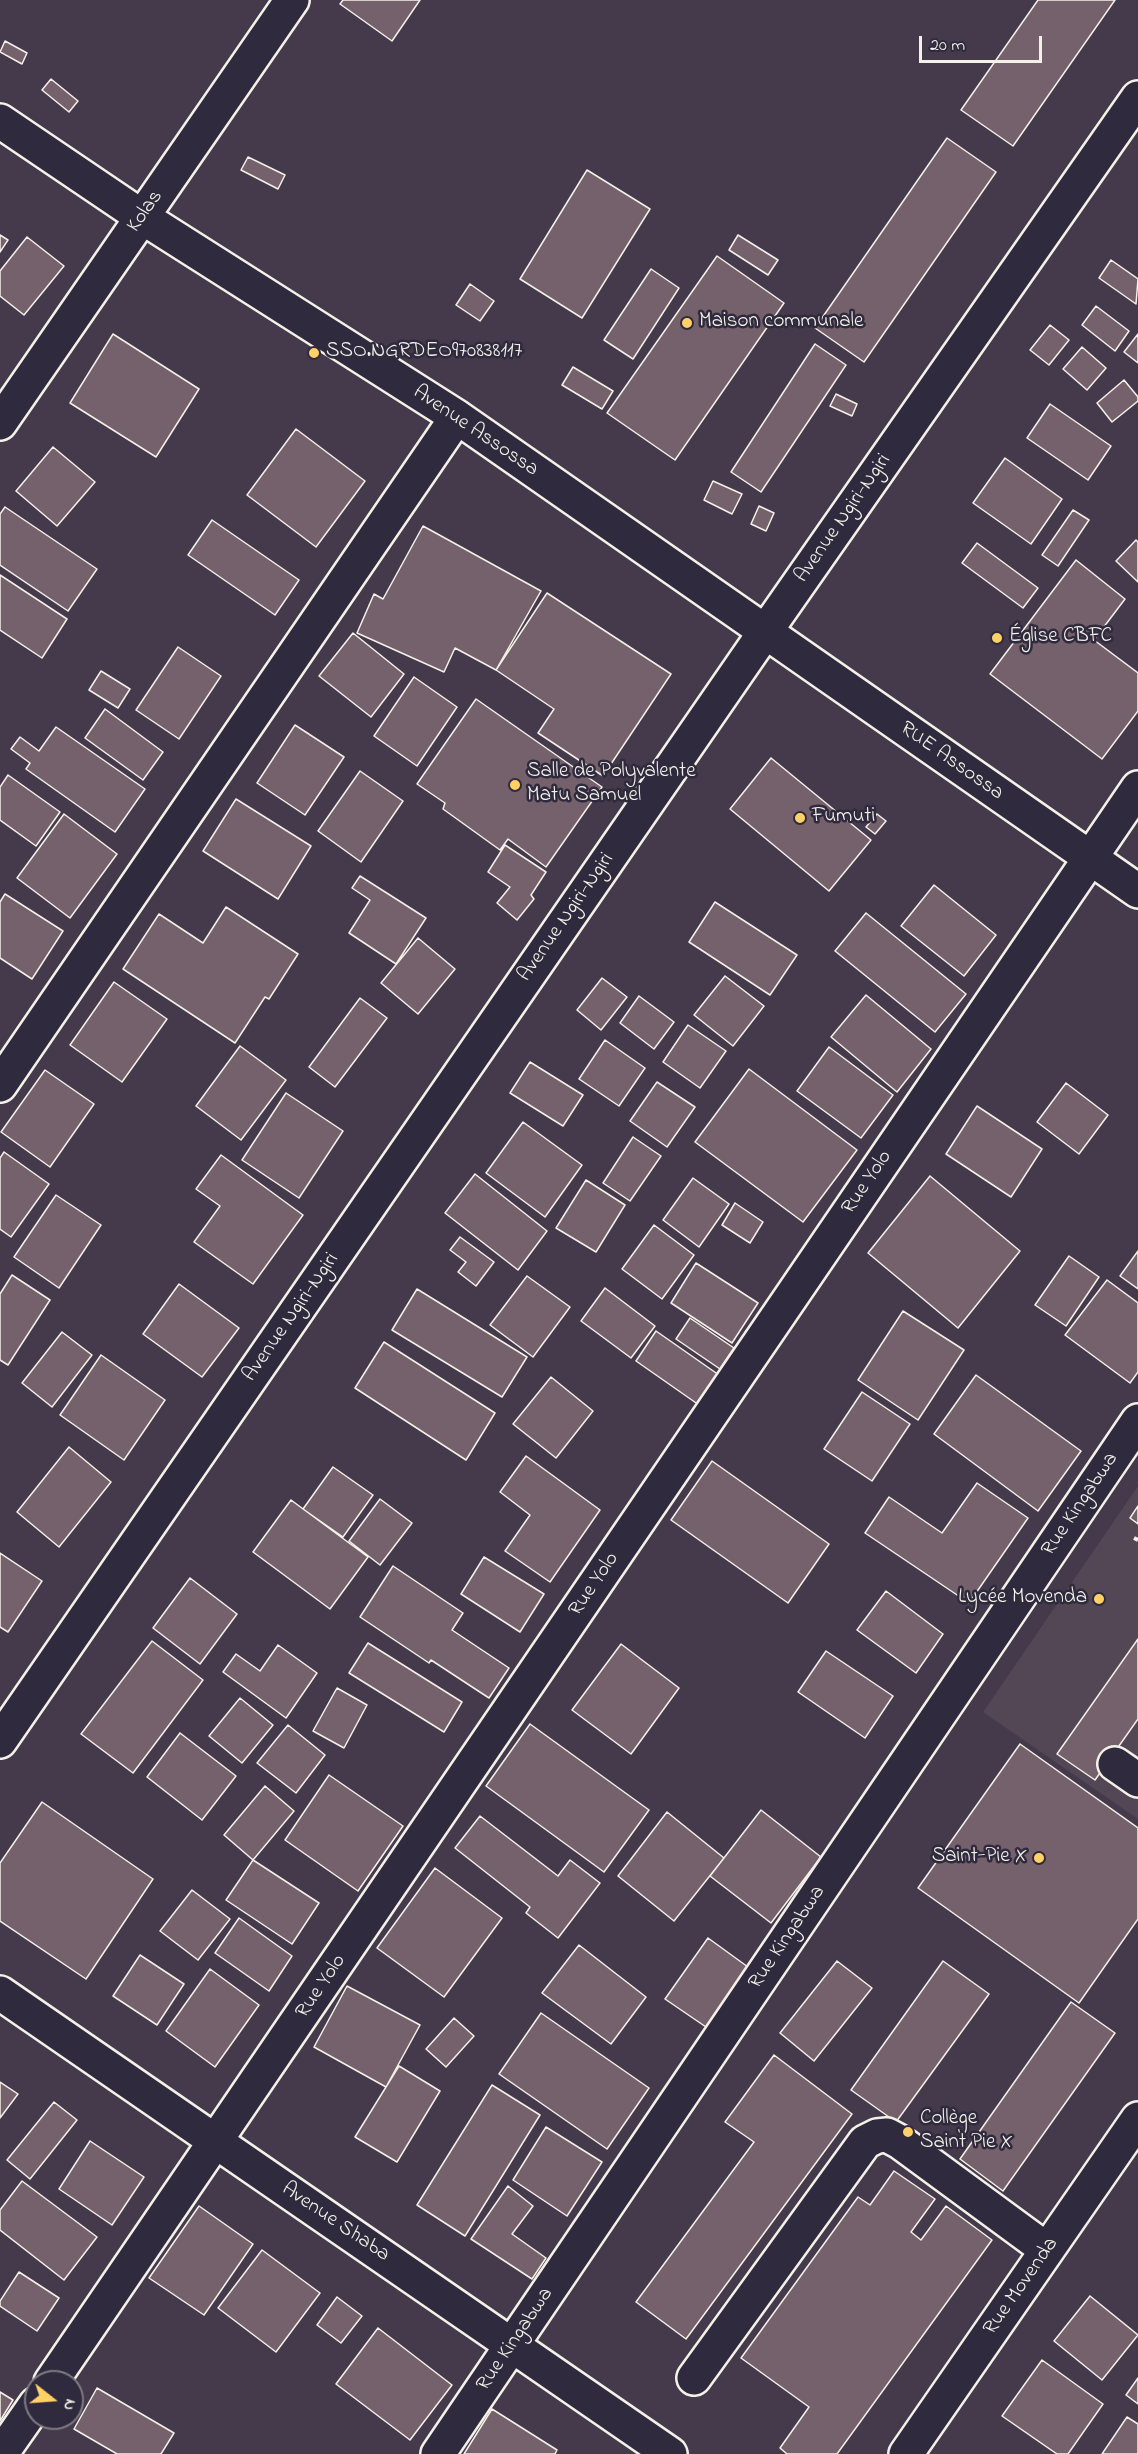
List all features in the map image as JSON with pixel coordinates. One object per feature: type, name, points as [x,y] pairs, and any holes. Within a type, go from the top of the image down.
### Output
[{"type":"street","name":"Kolas","points":[[0,423],[292,0]]},
{"type":"street","name":"Avenue Ngiri-Ngiri","points":[[0,1741],[765,632],[1138,98]]},
{"type":"street","name":"Avenue Assossa","points":[[0,121],[142,217],[457,417],[765,632]]},
{"type":"street","points":[[0,1084],[457,417]]},
{"type":"street","name":"RUE Assossa","points":[[765,632],[1138,891]]},
{"type":"street","name":"Rue Yolo","points":[[59,2370],[1138,788]]},
{"type":"street","name":"Rue Kingabwa","points":[[438,2454],[1138,1421]]},
{"type":"street","name":"Avenue Shaba","points":[[0,1993],[670,2454]]},
{"type":"street","name":"Rue Movenda","points":[[906,2454],[1138,2119]]},
{"type":"street","points":[[694,2379],[865,2142],[877,2136],[887,2135],[900,2142],[1047,2250]]},
{"type":"street","points":[[1,2454],[24,2421]]},
{"type":"shaded area","name":"Lycée Movenda","points":[[1138,1486],[1138,1819],[983,1712]]},
{"type":"building","points":[[343,0],[420,0],[392,41],[340,4]]},
{"type":"building","points":[[1038,0],[1115,0],[1013,146],[961,110]]},
{"type":"building","points":[[5,41],[27,53],[22,64],[0,52]]},
{"type":"building","points":[[51,79],[78,101],[69,112],[42,90]]},
{"type":"building","points":[[947,138],[996,172],[864,362],[815,328]]},
{"type":"building","points":[[248,157],[285,175],[278,189],[241,170]]},
{"type":"building","points":[[587,170],[650,209],[582,318],[520,279]]},
{"type":"building","points":[[0,235],[8,240],[0,252]]},
{"type":"building","points":[[738,235],[778,260],[768,275],[729,250]]},
{"type":"building","points":[[27,237],[64,266],[24,315],[0,296],[0,271]]},
{"type":"building","points":[[717,256],[784,303],[675,460],[607,413]]},
{"type":"building","points":[[1111,260],[1138,279],[1136,304],[1099,278]]},
{"type":"building","points":[[651,269],[679,288],[633,359],[604,340]]},
{"type":"building","points":[[470,284],[494,301],[480,321],[456,305]]},
{"type":"building","points":[[1096,306],[1129,331],[1115,351],[1082,325]]},
{"type":"building","points":[[1050,325],[1069,340],[1049,365],[1030,350]]},
{"type":"building","points":[[113,334],[199,389],[156,457],[70,403]]},
{"type":"building","points":[[1138,334],[1138,363],[1124,352]]},
{"type":"building","points":[[815,344],[846,365],[761,492],[731,472]]},
{"type":"building","points":[[1082,347],[1106,368],[1087,390],[1063,369]]},
{"type":"building","points":[[573,367],[613,391],[602,409],[562,385]]},
{"type":"building","points":[[1124,380],[1138,397],[1138,401],[1112,422],[1097,403]]},
{"type":"building","points":[[836,394],[857,404],[852,416],[830,406]]},
{"type":"building","points":[[1050,404],[1111,446],[1088,480],[1027,438]]},
{"type":"building","points":[[296,429],[365,481],[316,547],[247,495]]},
{"type":"building","points":[[53,447],[95,482],[57,526],[16,491]]},
{"type":"building","points":[[1005,458],[1062,499],[1031,544],[973,503]]},
{"type":"building","points":[[713,481],[742,494],[732,514],[704,500]]},
{"type":"building","points":[[759,506],[774,513],[766,531],[751,524]]},
{"type":"building","points":[[5,507],[97,569],[68,611],[0,565],[0,514]]},
{"type":"building","points":[[1073,510],[1089,520],[1058,566],[1042,555]]},
{"type":"building","points":[[212,520],[299,580],[275,615],[188,555]]},
{"type":"building","points":[[423,526],[541,591],[496,670],[455,648],[444,672],[357,633],[374,594],[383,599]]},
{"type":"building","points":[[1136,540],[1138,542],[1138,582],[1116,561]]},
{"type":"building","points":[[977,543],[1038,588],[1023,608],[962,563]]},
{"type":"building","points":[[1076,560],[1125,599],[1094,640],[1138,673],[1138,711],[1102,759],[990,674]]},
{"type":"building","points":[[0,575],[67,619],[42,658],[0,630]]},
{"type":"building","points":[[547,593],[671,674],[603,776],[538,733],[554,709],[496,670]]},
{"type":"building","points":[[353,633],[404,674],[371,717],[319,676]]},
{"type":"building","points":[[178,647],[221,676],[179,739],[136,710]]},
{"type":"building","points":[[101,671],[130,689],[118,708],[89,690]]},
{"type":"building","points":[[414,677],[457,707],[417,766],[374,736]]},
{"type":"building","points":[[476,699],[602,787],[546,867],[508,839],[500,850],[443,809],[445,803],[417,784]]},
{"type":"building","points":[[105,709],[163,752],[143,780],[85,738]]},
{"type":"building","points":[[295,725],[344,757],[305,815],[257,783]]},
{"type":"building","points":[[56,727],[145,789],[115,832],[26,769],[30,763],[11,749],[20,737],[39,751]]},
{"type":"building","points":[[771,758],[871,840],[829,891],[730,809]]},
{"type":"building","points":[[360,771],[403,801],[361,862],[318,831]]},
{"type":"building","points":[[8,775],[60,812],[36,846],[0,820],[0,787]]},
{"type":"building","points":[[236,799],[311,846],[278,899],[203,851]]},
{"type":"building","points":[[64,814],[117,854],[70,918],[17,878]]},
{"type":"building","points":[[877,814],[886,821],[875,834],[866,827]]},
{"type":"building","points":[[505,845],[546,872],[531,895],[534,899],[517,920],[497,903],[510,887],[488,872]]},
{"type":"building","points":[[360,876],[426,918],[396,964],[349,933],[370,900],[352,888]]},
{"type":"building","points":[[934,885],[996,935],[964,976],[901,926]]},
{"type":"building","points":[[5,894],[63,931],[32,979],[0,958],[0,902]]},
{"type":"building","points":[[715,902],[797,955],[770,995],[689,942]]},
{"type":"building","points":[[226,907],[298,954],[269,999],[265,997],[235,1043],[123,969],[159,914],[203,943]]},
{"type":"building","points":[[866,913],[966,994],[935,1032],[835,951]]},
{"type":"building","points":[[418,938],[455,969],[418,1014],[381,983]]},
{"type":"building","points":[[725,976],[764,1006],[733,1046],[694,1015]]},
{"type":"building","points":[[602,978],[627,997],[601,1030],[577,1010]]},
{"type":"building","points":[[114,982],[167,1019],[122,1082],[70,1045]]},
{"type":"building","points":[[866,995],[931,1049],[897,1092],[831,1037]]},
{"type":"building","points":[[639,996],[674,1022],[654,1049],[620,1023]]},
{"type":"building","points":[[360,998],[387,1018],[335,1087],[309,1067]]},
{"type":"building","points":[[688,1025],[726,1051],[700,1088],[663,1062]]},
{"type":"building","points":[[605,1040],[645,1068],[619,1106],[579,1079]]},
{"type":"building","points":[[240,1046],[286,1080],[241,1140],[196,1106]]},
{"type":"building","points":[[829,1047],[893,1095],[861,1138],[797,1091]]},
{"type":"building","points":[[530,1062],[583,1095],[563,1126],[510,1093]]},
{"type":"building","points":[[749,1069],[857,1150],[803,1222],[695,1142]]},
{"type":"building","points":[[45,1070],[94,1104],[50,1167],[1,1132]]},
{"type":"building","points":[[657,1082],[695,1107],[667,1147],[630,1121]]},
{"type":"building","points":[[1066,1083],[1108,1115],[1079,1154],[1037,1122]]},
{"type":"building","points":[[286,1093],[343,1131],[299,1198],[242,1160]]},
{"type":"building","points":[[977,1106],[1042,1149],[1011,1197],[946,1154]]},
{"type":"building","points":[[523,1122],[582,1165],[545,1217],[486,1173]]},
{"type":"building","points":[[633,1137],[661,1156],[630,1201],[603,1183]]},
{"type":"building","points":[[4,1152],[49,1184],[11,1237],[0,1229],[0,1158]]},
{"type":"building","points":[[221,1155],[303,1215],[253,1284],[194,1242],[220,1206],[196,1189]]},
{"type":"building","points":[[475,1174],[547,1231],[518,1270],[445,1213]]},
{"type":"building","points":[[930,1176],[1020,1251],[958,1328],[868,1253]]},
{"type":"building","points":[[693,1178],[729,1204],[699,1247],[663,1220]]},
{"type":"building","points":[[586,1180],[625,1205],[596,1252],[556,1228]]},
{"type":"building","points":[[56,1195],[101,1225],[59,1288],[14,1257]]},
{"type":"building","points":[[735,1203],[763,1222],[750,1243],[722,1225]]},
{"type":"building","points":[[654,1225],[694,1255],[662,1299],[622,1269]]},
{"type":"building","points":[[460,1237],[494,1262],[476,1286],[458,1272],[466,1262],[450,1250]]},
{"type":"building","points":[[1138,1251],[1138,1289],[1120,1276]]},
{"type":"building","points":[[1069,1256],[1099,1277],[1066,1326],[1035,1305]]},
{"type":"building","points":[[696,1263],[758,1303],[732,1343],[671,1303]]},
{"type":"building","points":[[12,1275],[50,1300],[8,1365],[0,1360],[0,1294]]},
{"type":"building","points":[[527,1276],[570,1307],[533,1357],[490,1325]]},
{"type":"building","points":[[1107,1280],[1138,1303],[1138,1372],[1130,1383],[1065,1335]]},
{"type":"building","points":[[179,1284],[239,1328],[202,1377],[143,1334]]},
{"type":"building","points":[[605,1288],[655,1326],[631,1358],[581,1321]]},
{"type":"building","points":[[417,1289],[527,1357],[502,1397],[392,1330]]},
{"type":"building","points":[[903,1311],[964,1350],[918,1420],[858,1380]]},
{"type":"building","points":[[690,1318],[734,1348],[720,1369],[676,1339]]},
{"type":"building","points":[[656,1331],[719,1375],[699,1405],[636,1361]]},
{"type":"building","points":[[62,1332],[92,1355],[52,1407],[22,1383]]},
{"type":"building","points":[[384,1342],[495,1413],[466,1460],[355,1388]]},
{"type":"building","points":[[101,1355],[165,1400],[124,1460],[60,1415]]},
{"type":"building","points":[[976,1375],[1081,1451],[1038,1511],[934,1434]]},
{"type":"building","points":[[551,1377],[593,1411],[556,1458],[513,1424]]},
{"type":"building","points":[[862,1392],[910,1424],[872,1481],[824,1449]]},
{"type":"building","points":[[69,1447],[111,1482],[59,1547],[17,1512]]},
{"type":"building","points":[[526,1456],[600,1510],[550,1582],[505,1551],[530,1515],[500,1492]]},
{"type":"building","points":[[712,1461],[829,1544],[788,1603],[671,1520]]},
{"type":"building","points":[[333,1467],[373,1495],[343,1537],[303,1509]]},
{"type":"building","points":[[977,1483],[1028,1518],[969,1603],[865,1533],[889,1497],[942,1533]]},
{"type":"building","points":[[380,1499],[412,1523],[380,1565],[349,1541]]},
{"type":"building","points":[[291,1500],[368,1557],[330,1609],[253,1552]]},
{"type":"building","points":[[1138,1506],[1138,1524],[1130,1518]]},
{"type":"building","points":[[0,1553],[42,1581],[8,1632],[0,1627]]},
{"type":"building","points":[[484,1557],[544,1594],[520,1632],[461,1594]]},
{"type":"building","points":[[393,1566],[463,1613],[452,1630],[509,1668],[489,1698],[431,1660],[429,1663],[360,1617]]},
{"type":"building","points":[[190,1578],[237,1614],[200,1664],[153,1628]]},
{"type":"building","points":[[886,1591],[943,1634],[916,1673],[857,1630]]},
{"type":"building","points":[[1138,1639],[1138,1719],[1095,1780],[1057,1754]]},
{"type":"building","points":[[152,1641],[203,1680],[133,1773],[81,1734]]},
{"type":"building","points":[[368,1643],[462,1702],[444,1732],[349,1673]]},
{"type":"building","points":[[621,1644],[679,1688],[631,1754],[572,1710]]},
{"type":"building","points":[[278,1645],[317,1673],[286,1718],[223,1672],[236,1654],[260,1671]]},
{"type":"building","points":[[826,1651],[893,1696],[865,1738],[798,1692]]},
{"type":"building","points":[[337,1688],[367,1705],[344,1748],[313,1731]]},
{"type":"building","points":[[240,1698],[273,1725],[242,1763],[209,1736]]},
{"type":"building","points":[[530,1724],[649,1810],[604,1872],[486,1786]]},
{"type":"building","points":[[288,1725],[325,1755],[296,1793],[257,1763]]},
{"type":"building","points":[[180,1733],[236,1776],[202,1820],[147,1777]]},
{"type":"building","name":"Saint-Pie X","points":[[1020,1744],[1138,1828],[1138,1919],[1079,2003],[918,1888]]},
{"type":"building","points":[[329,1775],[403,1826],[358,1891],[285,1840]]},
{"type":"building","points":[[265,1786],[294,1811],[253,1860],[224,1835]]},
{"type":"building","points":[[42,1802],[153,1879],[86,1979],[0,1921],[0,1863]]},
{"type":"building","points":[[761,1810],[821,1857],[771,1923],[710,1876]]},
{"type":"building","points":[[667,1812],[724,1858],[674,1921],[618,1876]]},
{"type":"building","points":[[480,1816],[558,1876],[570,1860],[600,1883],[558,1938],[526,1913],[530,1907],[455,1848]]},
{"type":"building","points":[[253,1860],[319,1903],[292,1944],[226,1900]]},
{"type":"building","points":[[435,1868],[502,1918],[444,1997],[377,1948]]},
{"type":"building","points":[[192,1890],[230,1919],[198,1960],[160,1931]]},
{"type":"building","points":[[239,1918],[292,1956],[269,1991],[215,1953]]},
{"type":"building","points":[[708,1938],[748,1967],[706,2027],[665,1999]]},
{"type":"building","points":[[579,1945],[646,1997],[611,2044],[542,1993]]},
{"type":"building","points":[[140,1955],[184,1984],[157,2025],[113,1996]]},
{"type":"building","points":[[837,1961],[872,1988],[814,2061],[780,2033]]},
{"type":"building","points":[[943,1961],[989,1994],[896,2122],[851,2090]]},
{"type":"building","points":[[210,1969],[259,2005],[215,2067],[166,2031]]},
{"type":"building","points":[[347,1986],[420,2025],[386,2087],[314,2047]]},
{"type":"building","points":[[1071,2002],[1115,2033],[1003,2191],[960,2159]]},
{"type":"building","points":[[541,2013],[649,2088],[607,2149],[499,2074]]},
{"type":"building","points":[[454,2018],[474,2036],[446,2067],[426,2049]]},
{"type":"building","points":[[774,2055],[852,2114],[686,2339],[636,2302],[754,2142],[725,2122]]},
{"type":"building","points":[[399,2066],[440,2091],[397,2162],[355,2137]]},
{"type":"building","points":[[0,2082],[18,2094],[0,2118]]},
{"type":"building","points":[[492,2085],[540,2115],[465,2236],[417,2205]]},
{"type":"building","points":[[54,2102],[77,2120],[30,2179],[7,2160]]},
{"type":"building","points":[[546,2127],[602,2162],[567,2216],[513,2180]]},
{"type":"building","points":[[90,2141],[144,2177],[112,2225],[59,2189]]},
{"type":"building","points":[[894,2171],[935,2199],[911,2232],[921,2240],[946,2206],[992,2240],[837,2454],[787,2454],[780,2448],[809,2407],[741,2358],[858,2197],[870,2205]]},
{"type":"building","points":[[22,2181],[97,2237],[64,2280],[0,2230],[0,2210]]},
{"type":"building","points":[[508,2186],[533,2206],[512,2234],[546,2258],[532,2279],[471,2239]]},
{"type":"building","points":[[199,2206],[253,2244],[204,2315],[149,2278]]},
{"type":"building","points":[[262,2250],[320,2293],[276,2352],[218,2308]]},
{"type":"building","points":[[19,2272],[59,2298],[37,2331],[0,2306],[0,2301]]},
{"type":"building","points":[[1090,2296],[1138,2335],[1102,2380],[1054,2341]]},
{"type":"building","points":[[337,2297],[362,2316],[341,2343],[317,2325]]},
{"type":"building","points":[[378,2328],[452,2385],[410,2440],[336,2384]]},
{"type":"building","points":[[1042,2360],[1103,2404],[1068,2454],[1057,2454],[1002,2416]]},
{"type":"building","points":[[1138,2378],[1138,2404],[1126,2395]]},
{"type":"building","points":[[97,2388],[174,2433],[161,2454],[117,2454],[76,2430],[84,2430],[84,2411]]},
{"type":"building","points":[[0,2392],[13,2400],[0,2421]]},
{"type":"building","points":[[492,2409],[557,2450],[555,2454],[464,2454]]},
{"type":"building","points":[[1127,2417],[1138,2424],[1138,2454],[1102,2454]]},
{"type":"place","name":"Maison communale","points":[[687,323]]},
{"type":"place","name":"SSO.NGRDEO970838117","points":[[314,353]]},
{"type":"place","name":"Église CBFC","points":[[997,638]]},
{"type":"place","name":"Salle de Polyvalente Matu Samuel","points":[[515,785]]},
{"type":"place","name":"Fumuti","points":[[800,818]]},
{"type":"place","name":"Lycée Movenda","points":[[1099,1599]]},
{"type":"place","name":"Saint-Pie X","points":[[1039,1858]]},
{"type":"place","name":"Collège Saint Pie X","points":[[908,2132]]}]
